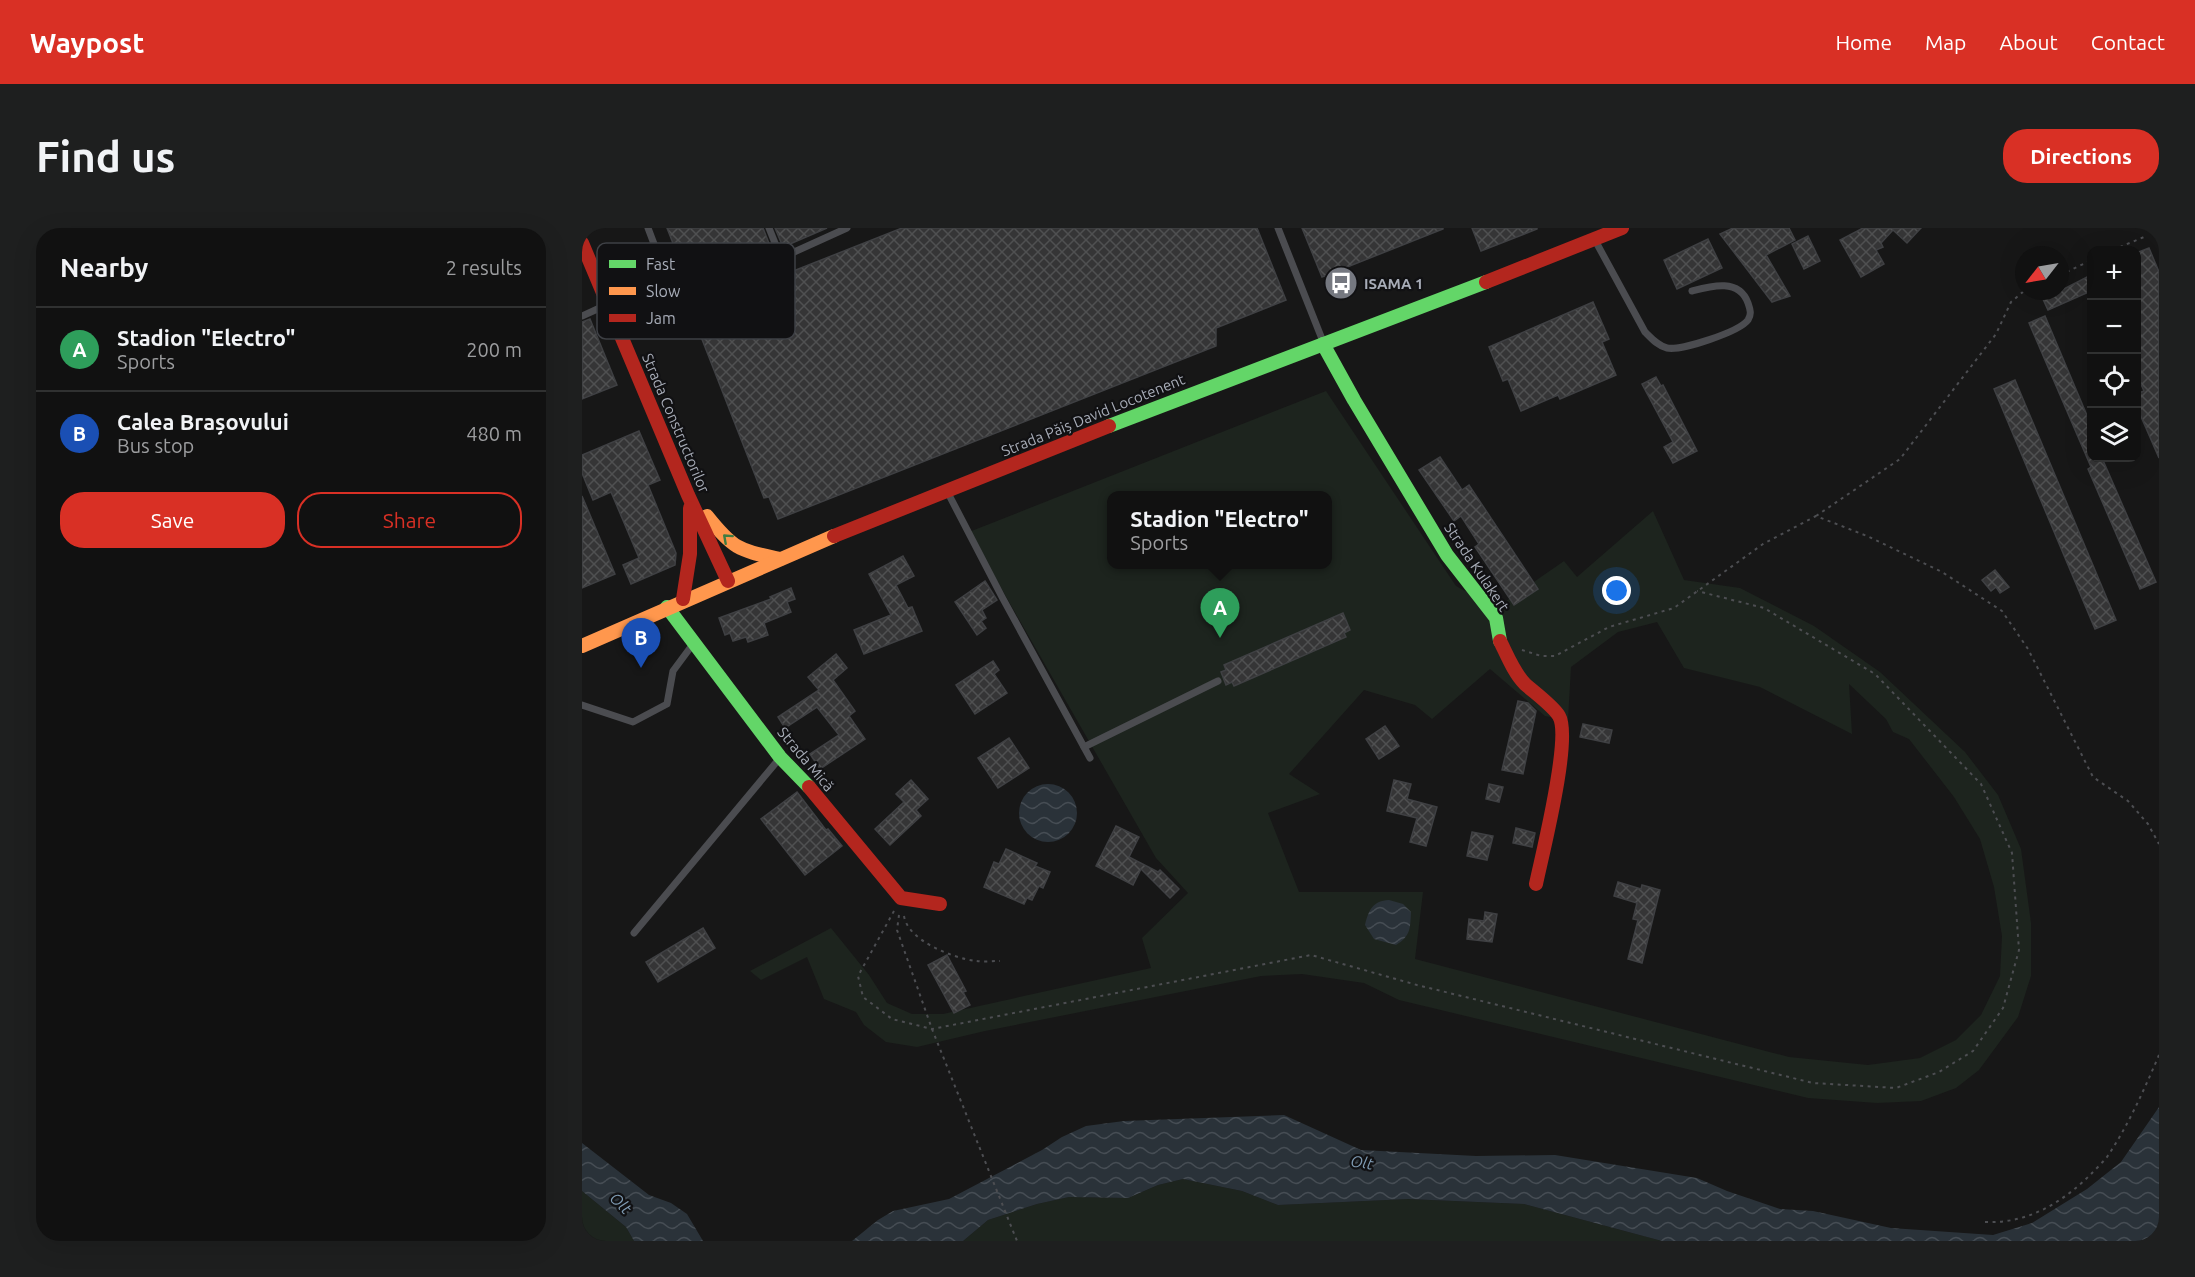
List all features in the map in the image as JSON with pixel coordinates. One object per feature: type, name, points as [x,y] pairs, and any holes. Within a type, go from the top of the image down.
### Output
[{"type":"main road","name":"Strada Păiș David Locotenent","points":[[582,646],[683,599],[947,491],[1203,389],[1622,228]]},
{"type":"main road","name":"Strada Constructorilor","points":[[582,243],[597,278]]},
{"type":"main road","name":"Strada Constructorilor","points":[[622,339],[688,495],[728,581]]},
{"type":"main road","name":"Strada Kulakert","points":[[1323,344],[1447,555],[1496,618],[1500,641],[1510,662],[1523,681],[1559,716],[1563,730],[1557,787],[1536,884]]},
{"type":"main road","points":[[688,495],[725,539],[743,551],[780,559]]},
{"type":"main road","points":[[683,599],[690,570],[692,546],[688,495]]},
{"type":"main road","name":"Strada Mică","points":[[667,607],[780,757],[809,787],[901,898]]},
{"type":"main road","points":[[901,898],[940,904]]},
{"type":"lane","points":[[648,228],[654,243]]},
{"type":"lane","points":[[769,228],[775,243]]},
{"type":"lane","points":[[795,252],[846,228]]},
{"type":"lane","points":[[1278,228],[1311,308],[1323,344]]},
{"type":"lane","points":[[1594,240],[1645,332],[1665,348],[1691,346],[1736,328],[1746,323],[1750,317],[1747,299],[1740,291],[1727,284],[1692,291]]},
{"type":"lane","points":[[582,316],[597,309]]},
{"type":"lane","points":[[947,491],[1090,758]]},
{"type":"lane","points":[[582,705],[633,722],[667,704],[673,671],[694,642]]},
{"type":"lane","points":[[1084,747],[1218,681]]},
{"type":"lane","points":[[634,933],[780,757]]},
{"type":"path","points":[[2123,246],[2144,237]]},
{"type":"path","points":[[2069,271],[2087,262]]},
{"type":"path","points":[[1518,646],[1524,651],[1541,656],[1555,656],[1610,627],[1674,608],[1762,544],[1816,516],[1900,459],[1996,334],[2011,302],[2015,299]]},
{"type":"path","points":[[1816,516],[1867,536],[1942,572],[2002,611],[2028,649],[2093,777],[2128,801],[2148,824],[2159,844]]},
{"type":"path","points":[[901,898],[858,976],[863,997],[892,1019],[932,1029],[1311,955],[1417,985],[1813,1083],[1896,1088],[1939,1072],[1973,1052],[2003,1008],[2019,950],[2012,853],[1981,783],[1875,674],[1764,608],[1697,591]]},
{"type":"path","points":[[901,898],[897,930],[932,1029],[1017,1241]]},
{"type":"path","points":[[901,898],[905,923],[922,941],[957,957],[977,962],[999,961]]},
{"type":"path","points":[[1985,1222],[2002,1223],[2021,1219],[2050,1207],[2075,1190],[2106,1159],[2143,1093],[2159,1055]]},
{"type":"shaded area","points":[[1326,391],[1456,586],[1496,608],[1564,561],[1577,577],[1653,511],[1684,580],[1740,588],[1814,626],[1880,672],[1965,752],[1998,795],[2021,849],[2031,923],[2031,976],[2018,1017],[1979,1070],[1956,1088],[1921,1101],[1877,1103],[1808,1098],[1399,1000],[1364,983],[1302,974],[1261,976],[985,1031],[917,1047],[886,1042],[864,1025],[856,1012],[824,999],[807,957],[761,980],[750,971],[831,928],[869,975],[887,1003],[912,1014],[943,1014],[1151,968],[1142,938],[1188,893],[1156,858],[969,532]],"holes":[[[1657,622],[1684,668],[1760,687],[1852,734],[1849,684],[1886,719],[1893,732],[1909,739],[1954,797],[1980,839],[1994,887],[2002,936],[2000,976],[1981,1015],[1956,1040],[1920,1058],[1868,1065],[1789,1057],[1415,959],[1423,892],[1299,892],[1268,813],[1320,794],[1289,774],[1364,690],[1415,705],[1432,719],[1490,669],[1545,716],[1568,720],[1571,667],[1618,632]]]},
{"type":"shaded area","points":[[1183,1179],[1242,1191],[1278,1205],[1407,1199],[1524,1204],[1662,1241],[963,1241],[988,1220],[1037,1204],[1069,1197],[1128,1198],[1158,1185]]},
{"type":"shaded area","points":[[582,1191],[626,1227],[634,1241],[582,1241]]},
{"type":"water","points":[[1048,784],[1059,786],[1072,797],[1077,813],[1075,824],[1064,837],[1048,842],[1037,840],[1024,829],[1019,813],[1021,802],[1032,789]]},
{"type":"water","points":[[1389,900],[1403,904],[1411,912],[1407,935],[1396,945],[1374,939],[1365,925],[1372,907],[1379,902]]},
{"type":"water","name":"Olt","points":[[2159,1107],[2159,1241],[1662,1241],[1524,1204],[1408,1199],[1278,1205],[1242,1191],[1183,1179],[1158,1185],[1128,1198],[1069,1197],[1037,1204],[988,1220],[963,1241],[852,1241],[893,1211],[949,1199],[1086,1126],[1124,1121],[1284,1115],[1361,1150],[1476,1156],[1555,1155],[1697,1178],[1780,1209],[1813,1211],[1891,1228],[1993,1235],[2032,1223],[2087,1189],[2121,1162]]},
{"type":"water","name":"Olt","points":[[582,1143],[649,1195],[671,1203],[687,1214],[703,1241],[634,1241],[626,1227],[582,1191]]},
{"type":"building","points":[[667,228],[763,228],[769,243],[673,243]]},
{"type":"building","points":[[775,228],[827,228],[792,243],[781,243]]},
{"type":"building","points":[[902,228],[1257,228],[1286,300],[1216,328],[1216,346],[778,519],[769,497],[764,498],[702,339],[795,339],[795,270]]},
{"type":"building","points":[[1302,228],[1443,228],[1443,229],[1322,277]]},
{"type":"building","points":[[1472,228],[1537,228],[1537,229],[1481,251]]},
{"type":"building","points":[[1733,228],[1789,228],[1795,240],[1766,255],[1790,296],[1772,302],[1720,234]]},
{"type":"building","points":[[1863,228],[1921,228],[1907,243],[1893,230],[1881,243],[1883,247],[1876,250],[1884,264],[1861,277],[1840,240]]},
{"type":"building","points":[[1808,236],[1820,261],[1804,269],[1792,244]]},
{"type":"building","points":[[1708,239],[1722,268],[1677,289],[1664,260]]},
{"type":"building","points":[[2149,248],[2159,272],[2159,458],[2141,417],[2141,392],[2144,391],[2141,384],[2141,251]]},
{"type":"building","points":[[2087,277],[2087,293],[2048,310],[2043,300],[2069,300],[2069,286]]},
{"type":"building","points":[[1593,302],[1609,339],[1602,342],[1616,375],[1560,399],[1558,395],[1521,411],[1508,379],[1503,381],[1489,347]]},
{"type":"building","points":[[2045,316],[2087,416],[2087,458],[2029,323]]},
{"type":"building","points":[[590,319],[617,385],[582,399],[582,322]]},
{"type":"building","points":[[1656,377],[1661,386],[1663,385],[1697,451],[1673,463],[1664,447],[1673,442],[1642,384]]},
{"type":"building","points":[[2015,380],[2116,620],[2095,629],[1994,389]]},
{"type":"building","points":[[639,431],[660,480],[648,485],[676,553],[675,565],[631,584],[623,565],[639,558],[611,492],[593,500],[582,473],[582,455]]},
{"type":"building","points":[[1440,457],[1462,490],[1469,485],[1538,589],[1514,605],[1475,547],[1479,544],[1461,516],[1454,521],[1419,470]]},
{"type":"building","points":[[2089,462],[2104,462],[2156,582],[2140,589],[2088,469],[2091,467]]},
{"type":"building","points":[[582,496],[615,574],[582,588]]},
{"type":"building","points":[[903,556],[914,576],[896,585],[908,608],[912,607],[922,631],[864,654],[854,630],[891,615],[869,574]]},
{"type":"building","points":[[1995,570],[2009,587],[2000,593],[1996,587],[1991,591],[1982,580]]},
{"type":"building","points":[[985,581],[997,600],[982,610],[986,618],[981,621],[986,628],[977,635],[955,602]]},
{"type":"building","points":[[791,588],[795,599],[787,602],[791,612],[764,623],[768,635],[748,642],[746,637],[733,641],[730,633],[725,635],[719,618],[771,599],[770,597]]},
{"type":"building","points":[[1343,613],[1350,630],[1344,633],[1346,637],[1234,686],[1232,682],[1226,685],[1221,672],[1226,670],[1224,665]]},
{"type":"building","points":[[836,654],[847,668],[833,680],[855,711],[849,716],[865,739],[820,769],[810,754],[839,735],[817,707],[785,728],[778,717],[819,690],[808,677]]},
{"type":"building","points":[[993,661],[999,670],[994,674],[1007,693],[975,714],[956,685]]},
{"type":"building","points":[[1518,701],[1528,703],[1536,711],[1523,774],[1502,770]]},
{"type":"building","points":[[1583,724],[1612,730],[1609,743],[1580,737]]},
{"type":"building","points":[[1385,726],[1399,746],[1379,759],[1366,739]]},
{"type":"building","points":[[1009,738],[1029,768],[998,788],[978,758]]},
{"type":"building","points":[[911,780],[928,799],[916,810],[921,816],[890,845],[875,829],[904,802],[896,794]]},
{"type":"building","points":[[1394,780],[1411,784],[1407,799],[1437,807],[1426,846],[1410,842],[1417,818],[1387,811]]},
{"type":"building","points":[[1489,784],[1503,787],[1499,802],[1486,799]]},
{"type":"building","points":[[797,792],[826,830],[828,829],[842,846],[805,875],[761,819]]},
{"type":"building","points":[[1116,826],[1139,837],[1129,857],[1158,872],[1160,870],[1179,889],[1170,898],[1141,869],[1133,885],[1096,866]]},
{"type":"building","points":[[1516,828],[1535,833],[1532,847],[1513,843]]},
{"type":"building","points":[[1472,832],[1493,836],[1487,860],[1467,856]]},
{"type":"building","points":[[1006,849],[1037,863],[1035,866],[1050,872],[1043,888],[1039,886],[1032,900],[1027,898],[1024,904],[984,887],[994,862],[999,864]]},
{"type":"building","points":[[1618,882],[1641,889],[1642,885],[1660,890],[1642,963],[1628,959],[1638,920],[1633,919],[1637,903],[1614,896]]},
{"type":"building","points":[[1485,912],[1497,914],[1492,942],[1467,939],[1469,919],[1484,921]]},
{"type":"building","points":[[703,928],[715,948],[658,982],[646,962]]},
{"type":"building","points":[[947,955],[966,991],[963,992],[970,1005],[954,1013],[928,965]]},
{"type":"traffic: fast","points":[[1109,426],[1486,282]]},
{"type":"traffic: fast","points":[[1323,344],[1447,555],[1496,618],[1500,641]]},
{"type":"traffic: fast","points":[[667,607],[780,757],[809,787]]},
{"type":"traffic: slow","points":[[707,516],[724,536],[738,547],[780,559]]},
{"type":"traffic: slow","points":[[582,646],[834,536]]},
{"type":"traffic: jam","points":[[1486,282],[1622,228]]},
{"type":"traffic: jam","points":[[582,243],[597,279]]},
{"type":"traffic: jam","points":[[622,339],[688,495],[728,581]]},
{"type":"traffic: jam","points":[[834,536],[1109,426]]},
{"type":"traffic: jam","points":[[683,599],[690,554],[690,508]]},
{"type":"traffic: jam","points":[[1500,641],[1517,675],[1556,712],[1562,728],[1559,771],[1536,884]]},
{"type":"traffic: jam","points":[[809,787],[901,898],[940,904]]},
{"type":"place","name":"ISAMA 1","points":[[1341,283]]},
{"type":"place","name":"Stadion \"Electro\"","points":[[1220,638]]},
{"type":"place","name":"Calea Brașovului","points":[[641,668]]}]
